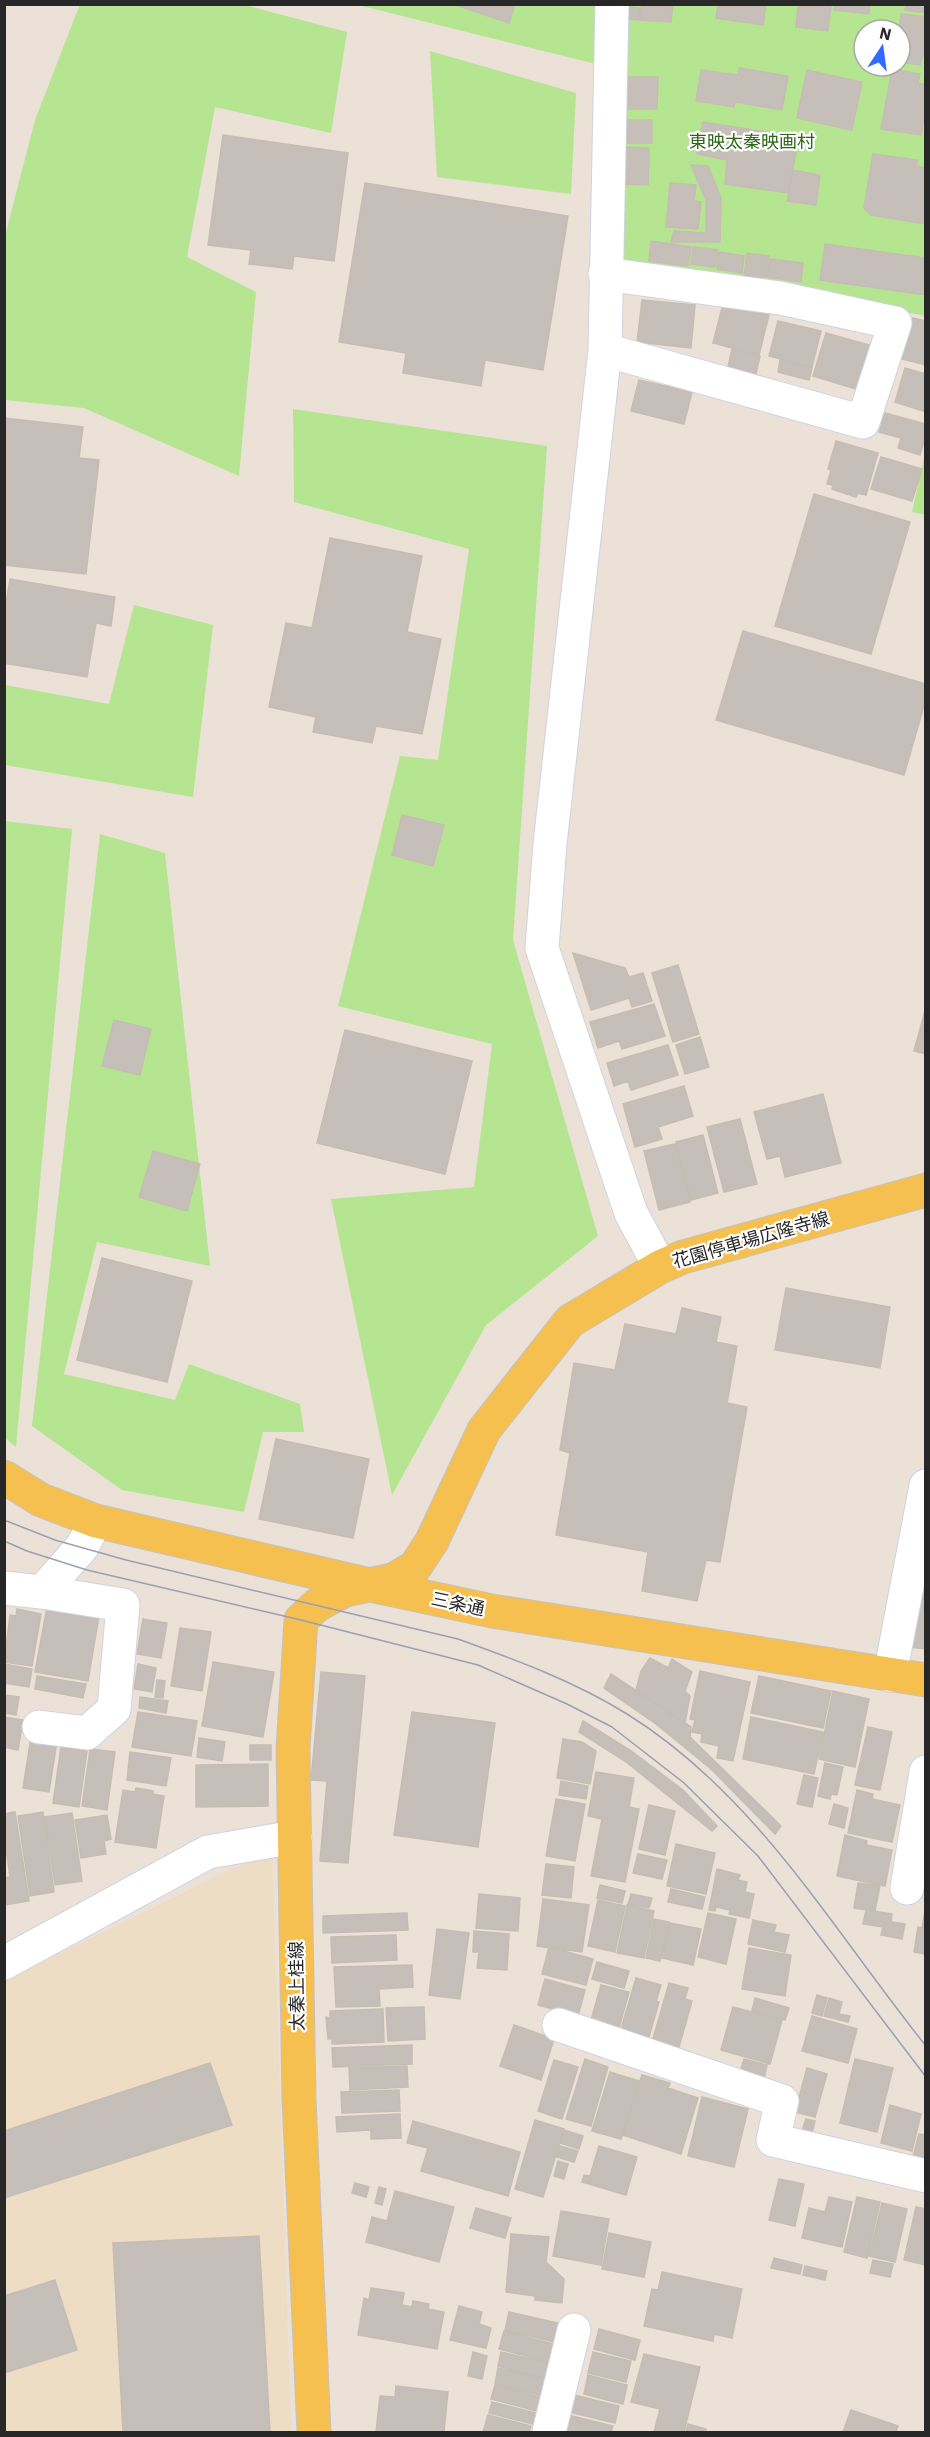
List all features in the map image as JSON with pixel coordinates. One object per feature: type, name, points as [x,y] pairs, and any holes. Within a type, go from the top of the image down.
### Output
[{"type":"main road","name":"花園停車場広隆寺線","points":[[370,1585],[393,1580],[415,1567],[432,1541],[484,1430],[570,1321],[660,1267],[683,1257],[926,1190]]},
{"type":"main road","name":"三条通","points":[[4,1478],[41,1500],[96,1521],[370,1585],[492,1611],[926,1680]]},
{"type":"main road","name":"太秦上桂線","points":[[314,2433],[299,2098],[293,1749],[301,1620],[317,1605],[345,1590],[370,1585]]},
{"type":"street","points":[[612,4],[605,350],[550,844],[542,948],[631,1213],[660,1267]]},
{"type":"street","points":[[605,350],[863,422],[894,323],[780,298],[606,273]]},
{"type":"street","points":[[890,1675],[926,1486]]},
{"type":"street","points":[[42,1592],[82,1547],[96,1521]]},
{"type":"street","points":[[4,1588],[123,1605],[114,1709],[87,1734],[39,1726]]},
{"type":"street","points":[[907,1888],[926,1772]]},
{"type":"street","points":[[4,1963],[208,1852],[295,1837]]},
{"type":"street","points":[[559,2025],[782,2101],[773,2140],[926,2176]]},
{"type":"street","points":[[549,2433],[574,2330]]},
{"type":"shaded area","points":[[272,1850],[291,2432],[5,2432],[5,1980]]},
{"type":"green space","points":[[80,4],[245,5],[347,32],[331,133],[215,107],[187,257],[256,292],[239,476],[84,408],[5,400],[5,236],[35,120]]},
{"type":"green space","points":[[358,5],[597,5],[596,64]]},
{"type":"green space","name":"東映太秦映画村","points":[[622,5],[925,5],[925,316],[734,277],[623,262]]},
{"type":"green space","points":[[430,51],[576,93],[571,194],[437,177]]},
{"type":"green space","points":[[293,409],[547,446],[513,940],[598,1236],[486,1325],[392,1495],[331,1199],[474,1187],[492,1044],[338,1006],[400,756],[438,760],[469,549],[294,502]]},
{"type":"green space","points":[[925,454],[925,515],[912,512]]},
{"type":"green space","points":[[134,605],[213,625],[193,797],[5,765],[5,685],[109,704]]},
{"type":"green space","points":[[4,821],[72,829],[16,1447],[4,1437]]},
{"type":"green space","points":[[100,834],[165,853],[210,1266],[97,1242],[64,1374],[175,1400],[189,1364],[300,1404],[304,1432],[263,1432],[244,1512],[122,1490],[32,1426]]},
{"type":"building","points":[[453,4],[515,4],[509,23]]},
{"type":"building","points":[[642,4],[673,4],[671,22],[640,20]]},
{"type":"building","points":[[718,4],[766,4],[763,25],[716,18]]},
{"type":"building","points":[[798,4],[831,4],[828,31],[796,27]]},
{"type":"building","points":[[835,4],[870,4],[869,14],[834,10]]},
{"type":"building","points":[[906,4],[926,4],[926,13],[905,10]]},
{"type":"building","points":[[629,7],[640,8],[639,20],[629,19]]},
{"type":"building","points":[[901,14],[926,17],[926,56],[922,56],[920,65],[912,64],[912,18],[900,18]]},
{"type":"building","points":[[739,68],[788,76],[782,110],[735,102],[734,107],[696,101],[701,70],[738,75]]},
{"type":"building","points":[[807,70],[862,82],[852,130],[797,118]]},
{"type":"building","points":[[912,73],[920,74],[918,83],[926,85],[926,106],[921,135],[881,129],[890,78],[912,78]]},
{"type":"building","points":[[625,77],[658,77],[657,109],[624,109]]},
{"type":"building","points":[[627,120],[652,120],[652,143],[628,143]]},
{"type":"building","points":[[703,122],[799,137],[788,193],[725,184],[727,160],[697,154]]},
{"type":"building","points":[[223,135],[348,153],[334,261],[294,256],[292,269],[249,264],[251,250],[208,245]]},
{"type":"building","points":[[624,147],[649,148],[648,185],[622,184]]},
{"type":"building","points":[[873,154],[918,160],[916,166],[926,168],[926,224],[871,215],[864,208]]},
{"type":"building","points":[[691,165],[708,166],[721,198],[720,242],[671,242],[674,231],[706,233],[706,200]]},
{"type":"building","points":[[793,170],[820,175],[816,205],[787,201]]},
{"type":"building","points":[[365,183],[568,216],[543,370],[485,360],[481,386],[403,373],[406,353],[339,342]]},
{"type":"building","points":[[670,183],[696,185],[694,201],[701,202],[698,229],[666,227]]},
{"type":"building","points":[[651,241],[691,247],[688,266],[649,261]]},
{"type":"building","points":[[825,244],[926,258],[926,295],[820,280]]},
{"type":"building","points":[[693,247],[718,250],[715,267],[691,264]]},
{"type":"building","points":[[719,252],[744,256],[742,273],[717,269]]},
{"type":"building","points":[[747,253],[769,256],[765,279],[744,276]]},
{"type":"building","points":[[770,259],[803,263],[801,282],[767,277]]},
{"type":"building","points":[[642,300],[695,305],[691,348],[637,342]]},
{"type":"building","points":[[723,304],[769,315],[759,355],[713,343]]},
{"type":"building","points":[[913,318],[926,321],[926,365],[902,359]]},
{"type":"building","points":[[778,321],[821,331],[812,367],[769,356]]},
{"type":"building","points":[[826,333],[869,345],[856,389],[813,376]]},
{"type":"building","points":[[732,349],[760,356],[756,374],[728,367]]},
{"type":"building","points":[[780,360],[812,368],[809,380],[778,372]]},
{"type":"building","points":[[905,368],[926,374],[926,412],[895,402]]},
{"type":"building","points":[[639,380],[692,392],[684,424],[631,411]]},
{"type":"building","points":[[885,413],[926,424],[926,435],[920,455],[898,448],[901,438],[879,432]]},
{"type":"building","points":[[4,418],[83,427],[79,458],[99,460],[86,574],[4,565]]},
{"type":"building","points":[[836,441],[878,453],[866,495],[858,493],[856,497],[832,489],[833,485],[827,484],[831,470],[828,469]]},
{"type":"building","points":[[881,457],[922,469],[912,501],[871,489]]},
{"type":"building","points":[[814,494],[910,522],[871,654],[775,626]]},
{"type":"building","points":[[330,538],[422,556],[407,632],[441,639],[422,734],[376,726],[372,743],[313,732],[316,717],[269,707],[286,623],[312,628]]},
{"type":"building","points":[[10,579],[115,597],[111,626],[96,623],[87,677],[4,663],[4,614]]},
{"type":"building","points":[[743,631],[926,684],[926,699],[904,775],[716,720]]},
{"type":"building","points":[[402,815],[444,825],[433,866],[392,855]]},
{"type":"building","points":[[573,953],[625,968],[629,977],[643,973],[652,1001],[632,1007],[629,998],[591,1010]]},
{"type":"building","points":[[678,965],[699,1034],[673,1042],[652,973]]},
{"type":"building","points":[[654,1004],[665,1036],[622,1049],[619,1041],[598,1048],[590,1022]]},
{"type":"building","points":[[926,1007],[926,1054],[914,1051]]},
{"type":"building","points":[[114,1020],[151,1029],[140,1075],[102,1066]]},
{"type":"building","points":[[345,1030],[472,1061],[445,1174],[317,1143]]},
{"type":"building","points":[[700,1037],[709,1067],[685,1074],[676,1045]]},
{"type":"building","points":[[668,1045],[678,1075],[631,1090],[628,1081],[614,1086],[607,1063]]},
{"type":"building","points":[[684,1086],[693,1116],[658,1127],[662,1139],[635,1147],[623,1104]]},
{"type":"building","points":[[823,1094],[841,1163],[785,1177],[780,1156],[767,1159],[754,1112]]},
{"type":"building","points":[[740,1119],[757,1184],[724,1192],[707,1127]]},
{"type":"building","points":[[703,1135],[718,1193],[691,1200],[676,1142]]},
{"type":"building","points":[[675,1144],[690,1202],[659,1210],[644,1151]]},
{"type":"building","points":[[153,1151],[200,1164],[187,1211],[139,1197]]},
{"type":"building","points":[[102,1258],[192,1281],[167,1382],[77,1360]]},
{"type":"building","points":[[786,1288],[890,1307],[880,1368],[775,1350]]},
{"type":"building","points":[[682,1308],[721,1317],[716,1342],[737,1346],[727,1403],[747,1407],[720,1562],[706,1560],[697,1601],[642,1591],[648,1552],[556,1535],[570,1453],[560,1450],[574,1363],[615,1370],[625,1324],[676,1334]]},
{"type":"building","points":[[276,1439],[369,1459],[353,1538],[259,1519]]},
{"type":"building","points":[[920,1580],[926,1581],[926,1649],[909,1647]]},
{"type":"building","points":[[47,1607],[99,1616],[88,1681],[35,1672]]},
{"type":"building","points":[[17,1609],[41,1614],[32,1666],[4,1662],[10,1615],[16,1616]]},
{"type":"building","points":[[143,1619],[167,1623],[161,1658],[137,1654]]},
{"type":"building","points":[[180,1628],[211,1632],[202,1691],[171,1686]]},
{"type":"building","points":[[650,1658],[668,1668],[672,1659],[692,1672],[685,1691],[690,1696],[685,1723],[636,1690],[641,1671]]},
{"type":"building","points":[[213,1662],[274,1672],[263,1737],[202,1726]]},
{"type":"building","points":[[4,1664],[32,1669],[29,1687],[4,1683]]},
{"type":"building","points":[[138,1664],[156,1668],[152,1692],[134,1689]]},
{"type":"building","points":[[700,1671],[750,1682],[733,1761],[717,1758],[719,1746],[701,1742],[702,1734],[692,1732],[695,1720],[690,1719]]},
{"type":"building","points":[[321,1672],[365,1676],[348,1863],[320,1861],[327,1781],[311,1780]]},
{"type":"building","points":[[611,1674],[691,1727],[690,1737],[781,1826],[775,1834],[711,1769],[656,1724],[604,1688]]},
{"type":"building","points":[[37,1676],[86,1684],[83,1698],[35,1689]]},
{"type":"building","points":[[759,1676],[831,1691],[823,1728],[751,1713]]},
{"type":"building","points":[[157,1680],[165,1681],[163,1698],[155,1697]]},
{"type":"building","points":[[833,1691],[869,1699],[855,1767],[819,1759]]},
{"type":"building","points":[[4,1695],[19,1697],[16,1715],[4,1713]]},
{"type":"building","points":[[140,1697],[168,1701],[166,1713],[139,1708]]},
{"type":"building","points":[[138,1712],[197,1721],[191,1756],[132,1747]]},
{"type":"building","points":[[412,1712],[495,1723],[478,1847],[394,1835]]},
{"type":"building","points":[[4,1717],[23,1720],[18,1750],[4,1747]]},
{"type":"building","points":[[751,1717],[823,1732],[814,1774],[743,1759]]},
{"type":"building","points":[[583,1721],[630,1750],[683,1790],[717,1826],[712,1831],[625,1761],[579,1732]]},
{"type":"building","points":[[868,1727],[892,1732],[880,1790],[855,1785]]},
{"type":"building","points":[[31,1737],[57,1741],[49,1792],[23,1788]]},
{"type":"building","points":[[199,1738],[225,1742],[222,1761],[197,1757]]},
{"type":"building","points":[[563,1739],[582,1742],[596,1751],[590,1784],[557,1778]]},
{"type":"building","points":[[250,1745],[271,1745],[271,1760],[250,1760]]},
{"type":"building","points":[[61,1747],[87,1751],[79,1807],[53,1803]]},
{"type":"building","points":[[90,1749],[115,1752],[107,1810],[82,1806]]},
{"type":"building","points":[[130,1752],[171,1758],[166,1786],[127,1780]]},
{"type":"building","points":[[825,1763],[843,1767],[837,1795],[831,1794],[830,1799],[818,1796]]},
{"type":"building","points":[[268,1764],[268,1806],[196,1807],[196,1765]]},
{"type":"building","points":[[596,1772],[634,1778],[629,1807],[639,1809],[625,1882],[591,1876],[602,1819],[588,1816]]},
{"type":"building","points":[[804,1775],[818,1778],[812,1807],[797,1804]]},
{"type":"building","points":[[561,1781],[588,1786],[586,1799],[559,1795]]},
{"type":"building","points":[[136,1788],[164,1796],[156,1848],[115,1842],[123,1790],[135,1792]]},
{"type":"building","points":[[857,1790],[873,1794],[872,1799],[900,1805],[892,1842],[848,1833]]},
{"type":"building","points":[[556,1799],[585,1804],[575,1861],[546,1856]]},
{"type":"building","points":[[834,1804],[848,1808],[844,1828],[829,1824]]},
{"type":"building","points":[[649,1805],[675,1811],[665,1855],[639,1849]]},
{"type":"building","points":[[15,1812],[29,1901],[4,1905],[4,1878],[10,1877],[7,1855],[4,1855],[4,1814]]},
{"type":"building","points":[[43,1812],[54,1892],[30,1896],[18,1816]]},
{"type":"building","points":[[72,1813],[82,1881],[55,1885],[45,1817]]},
{"type":"building","points":[[107,1815],[111,1839],[104,1841],[106,1854],[81,1858],[75,1820]]},
{"type":"building","points":[[845,1835],[867,1841],[866,1845],[892,1850],[885,1886],[837,1876]]},
{"type":"building","points":[[676,1844],[715,1853],[706,1894],[667,1886]]},
{"type":"building","points":[[638,1854],[667,1860],[662,1879],[633,1873]]},
{"type":"building","points":[[546,1864],[574,1867],[571,1898],[542,1895]]},
{"type":"building","points":[[717,1869],[740,1875],[738,1880],[747,1882],[745,1892],[754,1894],[749,1918],[729,1914],[730,1910],[716,1907],[715,1911],[709,1910]]},
{"type":"building","points":[[858,1883],[880,1886],[875,1911],[854,1908]]},
{"type":"building","points":[[600,1885],[625,1891],[622,1903],[597,1898]]},
{"type":"building","points":[[671,1889],[705,1897],[702,1909],[668,1902]]},
{"type":"building","points":[[479,1894],[520,1898],[518,1931],[476,1928]]},
{"type":"building","points":[[631,1894],[652,1898],[649,1908],[628,1904]]},
{"type":"building","points":[[543,1899],[589,1905],[582,1952],[537,1946]]},
{"type":"building","points":[[598,1900],[625,1906],[615,1952],[588,1946]]},
{"type":"building","points":[[627,1905],[654,1911],[644,1958],[617,1953]]},
{"type":"building","points":[[866,1910],[892,1914],[891,1922],[905,1924],[902,1939],[881,1935],[883,1927],[863,1924]]},
{"type":"building","points":[[925,1910],[926,1954],[914,1952],[918,1927],[922,1928]]},
{"type":"building","points":[[407,1913],[408,1930],[323,1933],[323,1916]]},
{"type":"building","points":[[708,1913],[736,1919],[726,1964],[698,1957]]},
{"type":"building","points":[[654,1919],[669,1922],[660,1961],[646,1958]]},
{"type":"building","points":[[753,1920],[776,1925],[774,1932],[789,1935],[785,1952],[748,1944]]},
{"type":"building","points":[[670,1923],[701,1929],[693,1965],[662,1958]]},
{"type":"building","points":[[437,1929],[469,1933],[460,1999],[429,1995]]},
{"type":"building","points":[[474,1931],[509,1934],[507,1970],[477,1968],[479,1952],[473,1952]]},
{"type":"building","points":[[396,1935],[397,1960],[332,1963],[331,1937]]},
{"type":"building","points":[[549,1947],[593,1959],[586,1985],[542,1974]]},
{"type":"building","points":[[749,1948],[791,1955],[785,1996],[742,1989]]},
{"type":"building","points":[[597,1962],[629,1971],[624,1988],[592,1979]]},
{"type":"building","points":[[412,1965],[413,1987],[379,1989],[380,2006],[336,2007],[334,1967]]},
{"type":"building","points":[[636,1978],[661,1985],[656,2001],[659,2002],[649,2037],[621,2029]]},
{"type":"building","points":[[545,1979],[585,1990],[578,2016],[538,2005]]},
{"type":"building","points":[[669,1983],[688,1988],[685,1999],[692,2001],[679,2047],[653,2039]]},
{"type":"building","points":[[601,1985],[629,1992],[619,2028],[591,2020]]},
{"type":"building","points":[[817,1995],[827,1998],[822,2016],[812,2013]]},
{"type":"building","points":[[755,1998],[789,2008],[785,2020],[752,2011]]},
{"type":"building","points":[[829,1998],[842,2002],[839,2014],[850,2016],[848,2022],[824,2016]]},
{"type":"building","points":[[424,2007],[425,2039],[388,2041],[386,2008]]},
{"type":"building","points":[[733,2007],[782,2020],[770,2064],[721,2050]]},
{"type":"building","points":[[383,2009],[384,2042],[332,2044],[332,2039],[328,2039],[326,2017],[330,2018],[330,2011]]},
{"type":"building","points":[[812,2016],[857,2029],[848,2063],[802,2051]]},
{"type":"building","points":[[514,2025],[554,2039],[541,2080],[500,2066]]},
{"type":"building","points":[[412,2045],[412,2064],[333,2067],[332,2048]]},
{"type":"building","points":[[585,2059],[608,2067],[591,2126],[566,2119]]},
{"type":"building","points":[[744,2059],[767,2065],[764,2079],[740,2072]]},
{"type":"building","points":[[855,2059],[893,2068],[877,2132],[840,2123]]},
{"type":"building","points":[[554,2060],[578,2067],[562,2119],[538,2111]]},
{"type":"building","points":[[210,2063],[232,2125],[4,2198],[4,2131]]},
{"type":"building","points":[[407,2066],[408,2087],[350,2090],[349,2068]]},
{"type":"building","points":[[807,2068],[827,2074],[815,2117],[795,2112]]},
{"type":"building","points":[[610,2072],[639,2081],[621,2139],[592,2131]]},
{"type":"building","points":[[642,2075],[670,2083],[668,2088],[698,2098],[681,2154],[623,2135]]},
{"type":"building","points":[[399,2090],[400,2111],[342,2113],[341,2092]]},
{"type":"building","points":[[702,2097],[748,2109],[734,2167],[688,2156]]},
{"type":"building","points":[[890,2105],[921,2114],[912,2151],[881,2143]]},
{"type":"building","points":[[400,2114],[401,2138],[371,2139],[371,2130],[337,2132],[336,2117]]},
{"type":"building","points":[[806,2119],[815,2121],[812,2133],[802,2131]]},
{"type":"building","points":[[535,2120],[564,2129],[543,2197],[515,2189]]},
{"type":"building","points":[[413,2121],[520,2152],[508,2196],[421,2171],[428,2148],[407,2143]]},
{"type":"building","points":[[564,2130],[583,2136],[579,2149],[560,2143]]},
{"type":"building","points":[[919,2134],[926,2135],[926,2164],[912,2160]]},
{"type":"building","points":[[560,2146],[578,2151],[574,2162],[557,2157]]},
{"type":"building","points":[[599,2146],[637,2157],[626,2195],[582,2182],[584,2175],[590,2176]]},
{"type":"building","points":[[558,2161],[568,2164],[564,2179],[554,2176]]},
{"type":"building","points":[[779,2179],[804,2184],[795,2226],[769,2220]]},
{"type":"building","points":[[355,2183],[369,2187],[366,2197],[352,2193]]},
{"type":"building","points":[[379,2187],[386,2189],[382,2205],[375,2203]]},
{"type":"building","points":[[395,2191],[454,2207],[439,2262],[366,2242],[372,2217],[387,2221]]},
{"type":"building","points":[[829,2197],[852,2202],[842,2247],[802,2238],[809,2208],[825,2212]]},
{"type":"building","points":[[857,2197],[880,2202],[867,2258],[844,2252]]},
{"type":"building","points":[[882,2203],[907,2209],[895,2262],[869,2256]]},
{"type":"building","points":[[916,2207],[926,2209],[926,2265],[904,2260]]},
{"type":"building","points":[[476,2208],[511,2218],[505,2238],[470,2228]]},
{"type":"building","points":[[561,2211],[609,2219],[601,2265],[553,2256]]},
{"type":"building","points":[[609,2233],[651,2242],[644,2277],[602,2269]]},
{"type":"building","points":[[511,2234],[549,2237],[546,2262],[564,2279],[562,2303],[535,2300],[535,2296],[506,2292]]},
{"type":"building","points":[[259,2236],[270,2432],[123,2432],[113,2243]]},
{"type":"building","points":[[774,2258],[802,2265],[800,2274],[771,2268]]},
{"type":"building","points":[[873,2260],[893,2264],[890,2277],[870,2273]]},
{"type":"building","points":[[805,2266],[827,2271],[825,2280],[803,2275]]},
{"type":"building","points":[[662,2272],[742,2289],[732,2338],[714,2334],[713,2341],[644,2326],[652,2289],[658,2290]]},
{"type":"building","points":[[55,2280],[77,2350],[4,2373],[4,2296]]},
{"type":"building","points":[[371,2288],[404,2293],[402,2305],[412,2307],[413,2301],[429,2304],[428,2309],[444,2312],[437,2349],[358,2335],[364,2298],[369,2300]]},
{"type":"building","points":[[459,2306],[482,2312],[479,2324],[491,2328],[486,2348],[450,2340]]},
{"type":"building","points":[[509,2312],[558,2323],[554,2342],[505,2330]]},
{"type":"building","points":[[599,2329],[640,2340],[635,2360],[594,2349]]},
{"type":"building","points":[[504,2331],[553,2344],[549,2362],[499,2349]]},
{"type":"building","points":[[473,2352],[487,2356],[482,2379],[468,2376]]},
{"type":"building","points":[[501,2352],[548,2363],[544,2378],[498,2366]]},
{"type":"building","points":[[593,2352],[631,2361],[626,2382],[588,2373]]},
{"type":"building","points":[[644,2354],[700,2367],[684,2432],[654,2432],[660,2409],[631,2402]]},
{"type":"building","points":[[498,2368],[544,2379],[540,2395],[495,2384]]},
{"type":"building","points":[[588,2375],[627,2385],[623,2404],[584,2394]]},
{"type":"building","points":[[495,2385],[540,2397],[537,2411],[491,2399]]},
{"type":"building","points":[[396,2386],[448,2392],[444,2432],[376,2432],[380,2396],[395,2397]]},
{"type":"building","points":[[574,2395],[619,2406],[615,2423],[569,2412]]},
{"type":"building","points":[[492,2402],[536,2413],[533,2424],[489,2413]]},
{"type":"building","points":[[851,2410],[898,2426],[896,2432],[843,2432]]},
{"type":"building","points":[[488,2415],[531,2426],[529,2432],[483,2432]]},
{"type":"building","points":[[568,2415],[613,2426],[611,2432],[564,2432]]},
{"type":"building","points":[[688,2424],[706,2429],[706,2432],[686,2432]]},
{"type":"tram line","points":[[4,1520],[55,1540],[126,1560],[458,1639],[544,1672],[607,1702],[673,1746],[715,1783],[754,1824],[825,1911],[926,2046]]},
{"type":"tram line","points":[[4,1541],[27,1551],[87,1570],[301,1620],[478,1665],[567,1704],[612,1727],[684,1783],[758,1856],[926,2077]]}]
